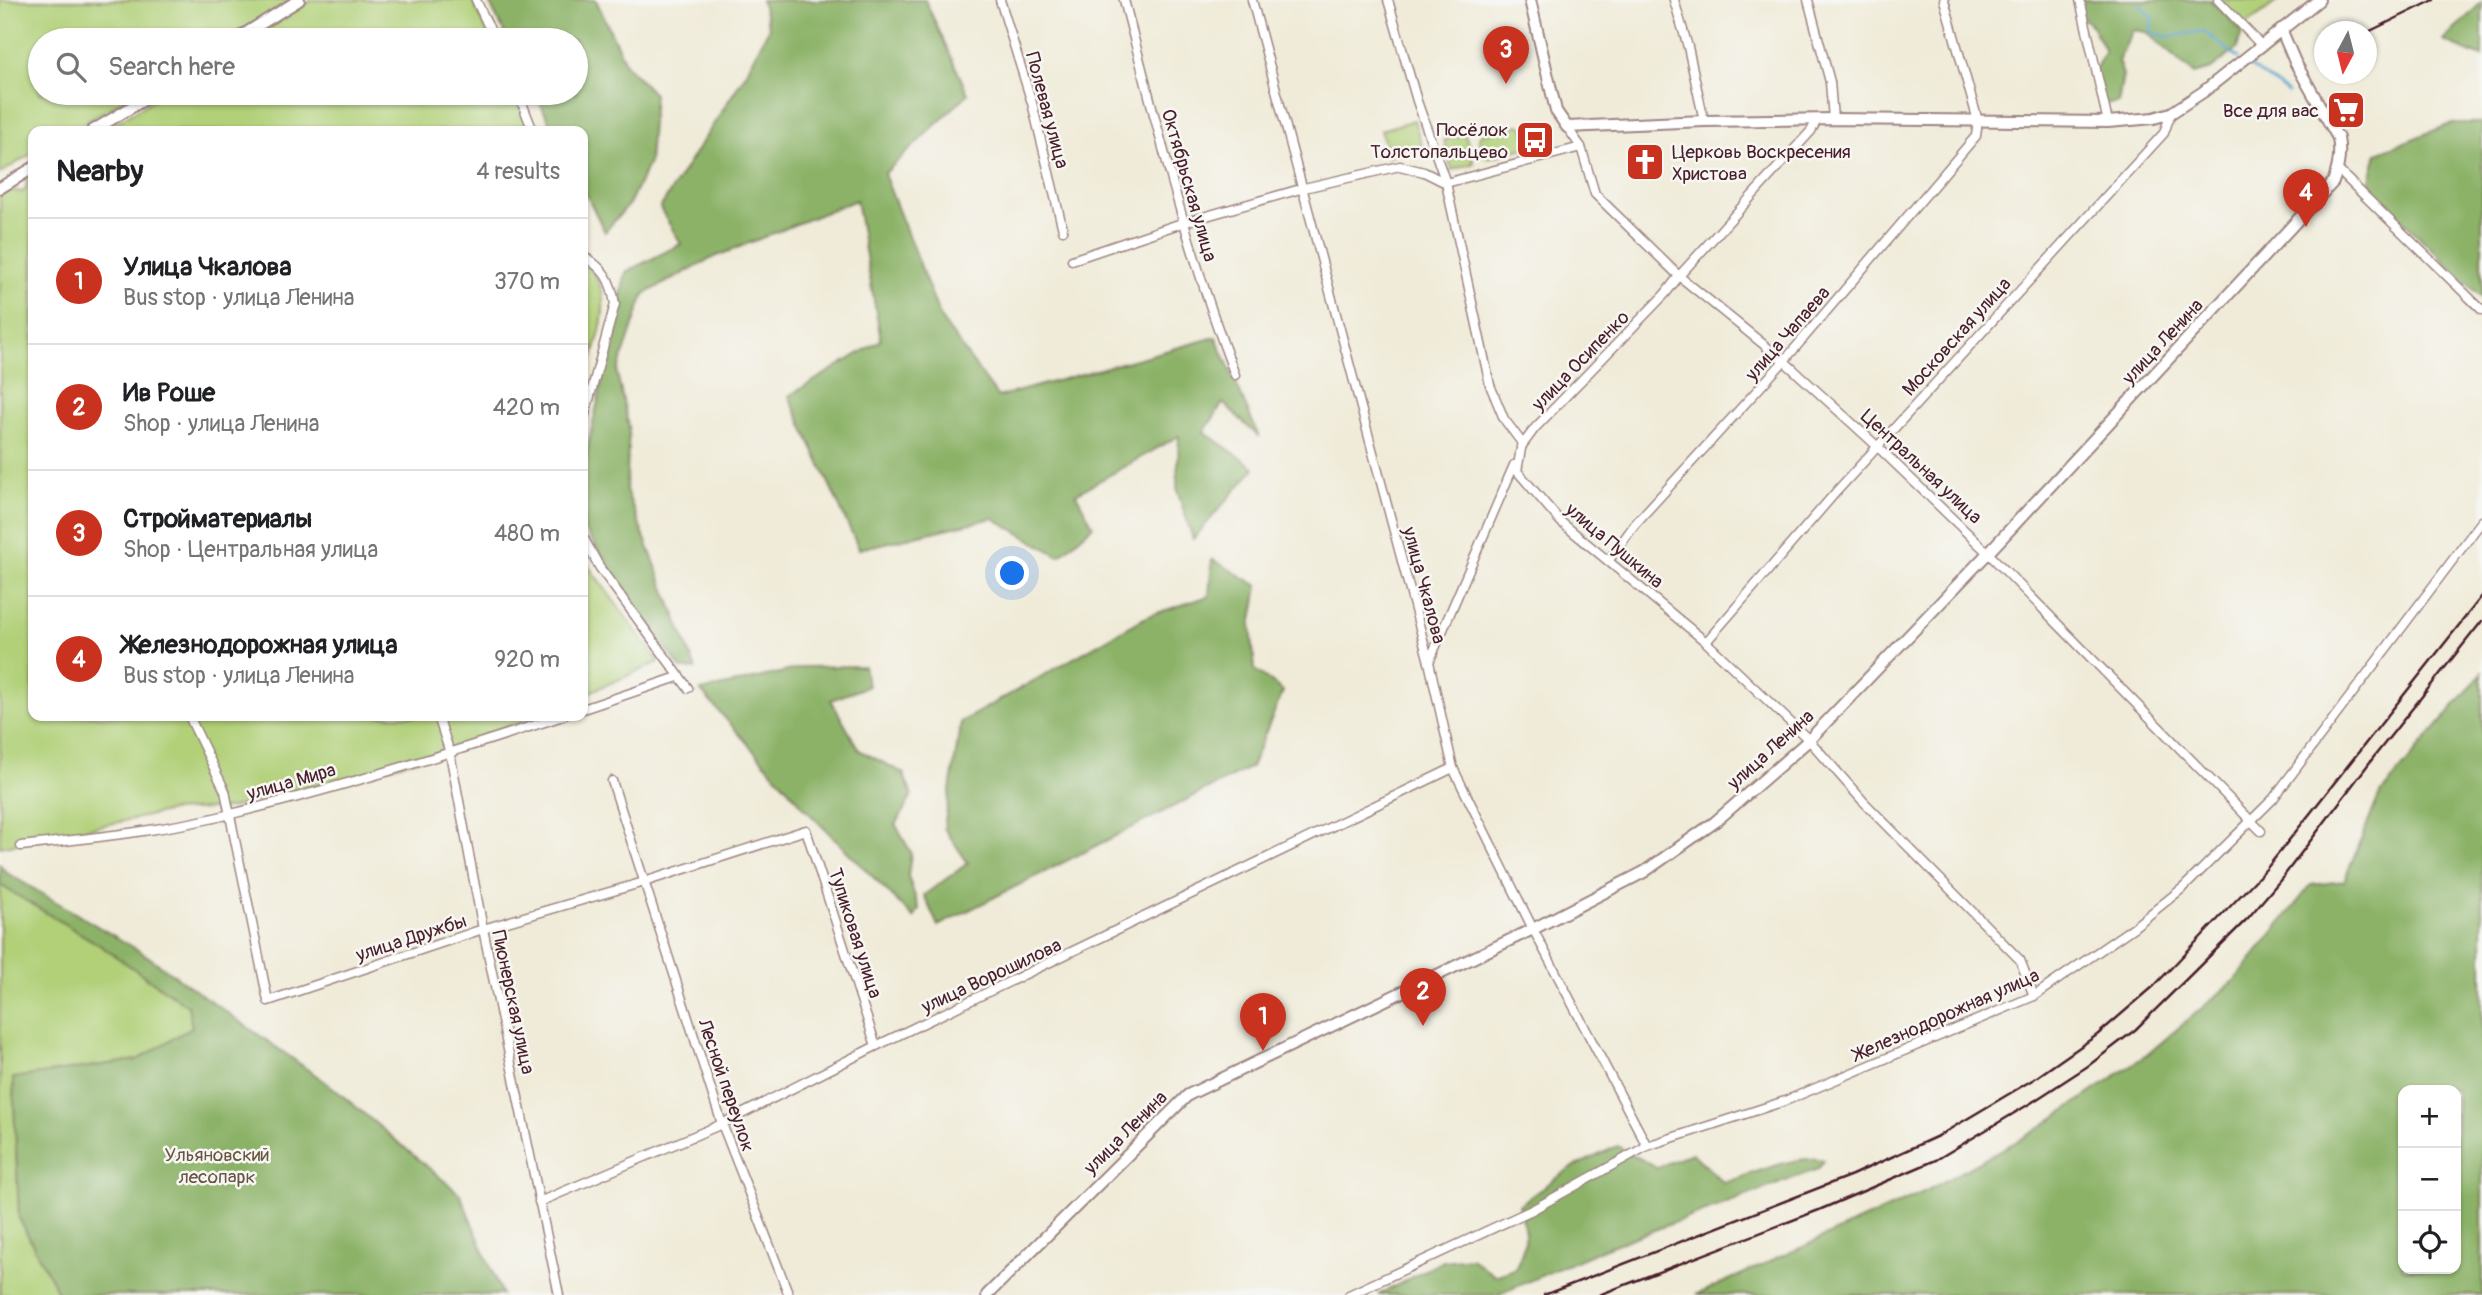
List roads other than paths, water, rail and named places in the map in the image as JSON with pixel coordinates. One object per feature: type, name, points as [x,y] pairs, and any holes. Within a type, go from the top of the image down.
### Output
[{"type":"street","points":[[254,28],[299,0]]},
{"type":"street","points":[[476,0],[489,28]]},
{"type":"street","name":"Полевая улица","points":[[1000,0],[1032,103],[1063,230]]},
{"type":"street","name":"Октябрьская улица","points":[[1124,0],[1182,223],[1217,330],[1235,375]]},
{"type":"street","name":"улица Чкалова","points":[[1252,0],[1429,662],[1452,768],[1647,1146]]},
{"type":"street","points":[[1388,0],[1446,183],[1490,386],[1504,419],[1522,443]]},
{"type":"street","name":"Центральная улица","points":[[1530,0],[1556,111],[1581,147],[1595,194],[1679,276],[1784,361],[1878,447],[1988,553],[2261,831]]},
{"type":"street","points":[[1674,0],[1688,47],[1704,121]]},
{"type":"street","points":[[1808,0],[1830,82],[1833,119]]},
{"type":"street","points":[[1944,0],[1978,121]]},
{"type":"street","points":[[2080,0],[2108,122]]},
{"type":"street","points":[[2218,0],[2262,46]]},
{"type":"street","points":[[1567,127],[1833,119],[2108,122],[2145,119],[2171,113],[2203,92],[2319,0]]},
{"type":"street","points":[[2281,29],[2295,62],[2338,138],[2338,170],[2482,310]]},
{"type":"street","points":[[100,126],[135,105]]},
{"type":"street","points":[[523,105],[531,126]]},
{"type":"street","name":"Московская улица","points":[[1706,642],[1836,492],[2164,133],[2171,113]]},
{"type":"street","name":"улица Осипенко","points":[[1429,662],[1498,506],[1522,443],[1665,294],[1811,131],[1817,120]]},
{"type":"street","name":"улица Чапаева","points":[[1609,560],[1635,524],[1784,361],[1976,136],[1978,121]]},
{"type":"street","points":[[1072,260],[1182,223],[1304,188],[1400,166],[1424,172],[1446,183],[1581,147]]},
{"type":"street","name":"улица Ленина","points":[[987,1295],[1188,1095],[1533,929],[1667,858],[1716,822],[1809,740],[1988,553],[2327,191],[2338,170]]},
{"type":"street","points":[[0,188],[28,171]]},
{"type":"street","points":[[588,260],[606,275],[612,286],[615,304],[588,404]]},
{"type":"street","name":"улица Пушкина","points":[[1522,443],[1517,471],[1561,522],[1706,642],[1809,740],[1863,801],[2020,960],[2034,996]]},
{"type":"street","name":"Железнодорожная улица","points":[[1349,1295],[1532,1210],[1647,1146],[1785,1101],[2034,996],[2134,928],[2184,887],[2273,799],[2482,521]]},
{"type":"street","points":[[588,546],[600,568],[688,688]]},
{"type":"street","points":[[588,707],[678,677]]},
{"type":"street","points":[[191,721],[225,791],[230,814]]},
{"type":"street","name":"Пионерская улица","points":[[440,721],[450,753],[483,929],[559,1295]]},
{"type":"street","name":"улица Мира","points":[[21,846],[131,833],[230,814],[450,753],[547,721]]},
{"type":"street","name":"улица Ворошилова","points":[[539,1202],[722,1124],[876,1046],[1452,768]]},
{"type":"street","name":"Лесной переулок","points":[[612,781],[722,1124],[789,1295]]},
{"type":"street","name":"улица Дружбы","points":[[230,814],[268,1001],[483,929],[644,882],[806,830]]},
{"type":"street","name":"Тупиковая улица","points":[[806,830],[876,1046]]},
{"type":"waterway","points":[[2140,5],[2153,18],[2150,31],[2166,37],[2204,31],[2238,58]]},
{"type":"waterway","points":[[2247,64],[2288,93]]},
{"type":"railway","points":[[2377,28],[2434,0]]},
{"type":"railway","points":[[1544,1295],[1852,1175],[1940,1135],[2034,1079],[2097,1035],[2154,986],[2267,868],[2482,596]]},
{"type":"railway","points":[[1599,1295],[1819,1210],[1936,1160],[2088,1066],[2135,1030],[2248,918],[2283,877],[2482,621]]},
{"type":"place","name":"Стройматериалы","points":[[1506,84]]},
{"type":"place","name":"Все для вас","points":[[2346,110]]},
{"type":"place","name":"Посёлок Толстопальцево","points":[[1535,140]]},
{"type":"place","name":"Церковь Воскресения Христова","points":[[1645,162]]},
{"type":"place","name":"Железнодорожная улица","points":[[2306,227]]},
{"type":"place","name":"Ив Роше","points":[[1423,1026]]},
{"type":"place","name":"Улица Чкалова","points":[[1263,1051]]},
{"type":"park label","name":"Ульяновский лесопарк","points":[[217,1165]]}]
